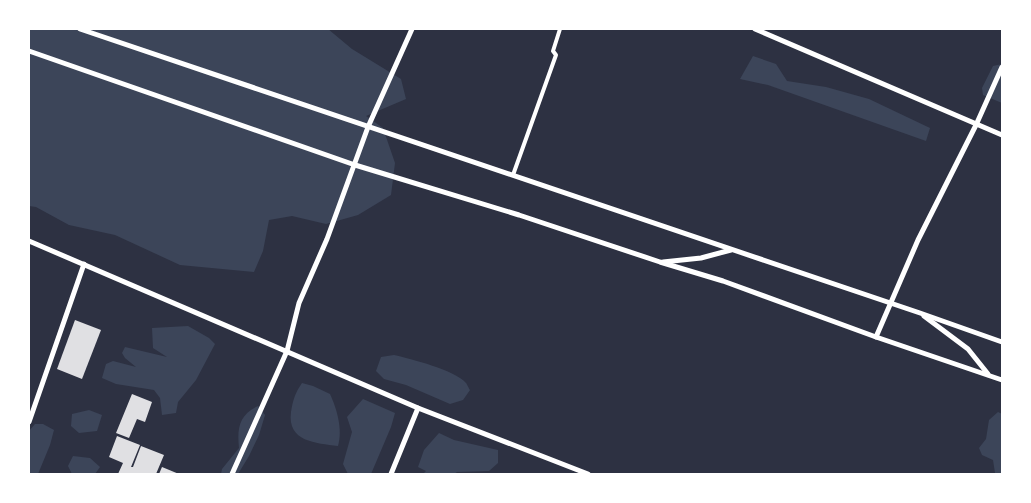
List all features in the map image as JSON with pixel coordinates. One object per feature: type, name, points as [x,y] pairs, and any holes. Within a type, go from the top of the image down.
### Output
[{"type":"street","points":[[80,29],[890,304],[920,312],[1002,342]]},
{"type":"street","points":[[232,474],[287,351],[299,303],[327,239],[368,127],[412,29]]},
{"type":"street","points":[[755,29],[1002,135]]},
{"type":"street","points":[[29,51],[355,165],[724,281],[876,337],[1002,380]]},
{"type":"street","points":[[876,337],[918,240],[976,125],[1002,67]]},
{"type":"street","points":[[29,241],[418,408],[588,474]]},
{"type":"street","points":[[660,262],[701,258],[732,250]]},
{"type":"street","points":[[29,422],[84,264]]},
{"type":"street","points":[[920,312],[968,349],[989,375]]},
{"type":"street","points":[[391,474],[418,408]]},
{"type":"lane","points":[[513,175],[556,55],[553,51],[560,29]]},
{"type":"shaded area","points":[[29,29],[328,29],[352,49],[401,79],[406,99],[366,116],[383,128],[395,163],[391,195],[358,215],[326,224],[292,216],[269,220],[263,251],[254,272],[180,265],[115,235],[69,225],[36,207],[29,206]]},
{"type":"shaded area","points":[[753,56],[776,64],[787,81],[826,87],[869,99],[930,128],[926,141],[768,85],[740,79]]},
{"type":"shaded area","points":[[1002,64],[1002,103],[983,95],[982,88],[993,66]]},
{"type":"shaded area","points":[[188,326],[209,338],[215,344],[196,380],[178,402],[176,413],[162,415],[160,398],[154,390],[116,384],[102,378],[106,364],[113,361],[136,367],[122,353],[125,347],[167,357],[153,348],[152,328]]},
{"type":"shaded area","points":[[394,355],[452,374],[466,383],[470,390],[463,400],[450,404],[406,385],[384,379],[376,371],[381,357]]},
{"type":"shaded area","points":[[302,383],[330,394],[335,406],[340,433],[338,446],[312,442],[298,435],[294,430],[291,422],[291,412],[296,393]]},
{"type":"shaded area","points":[[363,399],[395,413],[371,474],[348,474],[343,464],[352,432],[347,417]]},
{"type":"shaded area","points":[[258,406],[265,415],[259,435],[249,456],[238,474],[221,474],[222,469],[239,448],[238,434],[243,418]]},
{"type":"shaded area","points":[[89,410],[102,415],[97,431],[79,433],[71,426],[72,414]]},
{"type":"shaded area","points":[[998,412],[1002,414],[1002,474],[991,474],[995,473],[993,460],[982,455],[979,448],[986,439],[989,420]]},
{"type":"shaded area","points":[[35,424],[43,424],[54,430],[38,474],[29,474],[29,431]]},
{"type":"shaded area","points":[[439,433],[454,440],[498,450],[498,463],[489,471],[423,474],[426,471],[418,467],[424,450]]},
{"type":"shaded area","points":[[73,456],[90,458],[100,467],[95,474],[72,474],[68,466]]},
{"type":"building","points":[[75,320],[101,330],[82,379],[57,369]]},
{"type":"building","points":[[132,394],[152,402],[145,422],[137,419],[129,438],[116,433]]},
{"type":"building","points":[[117,436],[140,445],[131,467],[133,467],[141,446],[164,455],[156,474],[118,474],[123,463],[109,457]]},
{"type":"building","points":[[162,467],[179,474],[159,474]]}]
